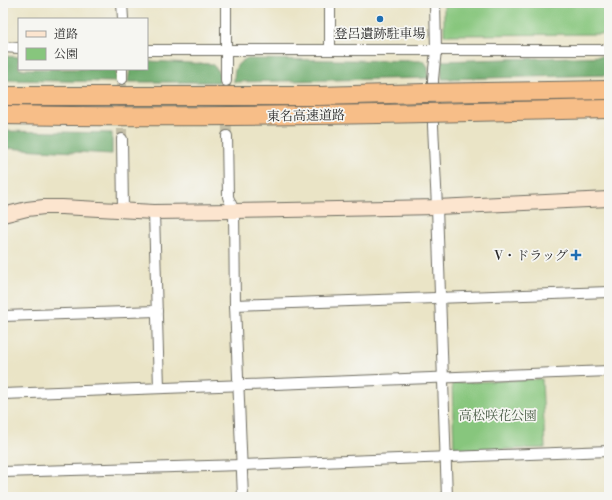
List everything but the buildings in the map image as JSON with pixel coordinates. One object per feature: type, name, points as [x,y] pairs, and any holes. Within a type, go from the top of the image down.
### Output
[{"type":"highway","name":"東名高速道路","points":[[3,96],[319,96],[609,90]]},
{"type":"highway","name":"東名高速道路","points":[[3,115],[299,115],[609,109]]},
{"type":"street","points":[[122,3],[123,18]]},
{"type":"street","points":[[226,3],[226,81]]},
{"type":"street","points":[[330,3],[330,50]]},
{"type":"street","points":[[435,3],[436,50],[433,79],[433,126],[447,497]]},
{"type":"street","points":[[3,47],[18,48]]},
{"type":"street","points":[[148,50],[609,50]]},
{"type":"street","points":[[227,136],[228,197],[234,211],[235,305],[243,497]]},
{"type":"street","points":[[122,139],[123,210]]},
{"type":"street","points":[[3,216],[44,207],[154,212],[234,211],[437,207],[609,199]]},
{"type":"street","points":[[154,212],[159,388]]},
{"type":"street","points":[[235,305],[609,292]]},
{"type":"street","points":[[3,316],[156,311]]},
{"type":"street","points":[[3,394],[609,371]]},
{"type":"street","points":[[3,472],[242,465],[609,451]]},
{"type":"green space","points":[[444,3],[609,3],[609,34],[444,35]]},
{"type":"green space","points":[[3,56],[18,57],[18,70],[116,70],[116,82],[3,80]]},
{"type":"green space","points":[[609,56],[609,75],[442,79],[441,61]]},
{"type":"green space","points":[[246,59],[424,61],[428,67],[429,78],[234,82],[234,74],[237,65]]},
{"type":"green space","points":[[148,61],[212,64],[220,76],[220,82],[128,82],[130,70],[148,70]]},
{"type":"green space","points":[[3,131],[112,133],[112,154],[3,148]]},
{"type":"green space","name":"高松咲花公園","points":[[542,379],[545,448],[454,451],[452,383]]},
{"type":"tunnel","points":[[122,79],[122,139]]},
{"type":"tunnel","points":[[226,81],[227,136]]},
{"type":"place","name":"登呂遺跡駐車場","points":[[380,19]]},
{"type":"place","name":"V・ドラッグ","points":[[576,255]]}]
